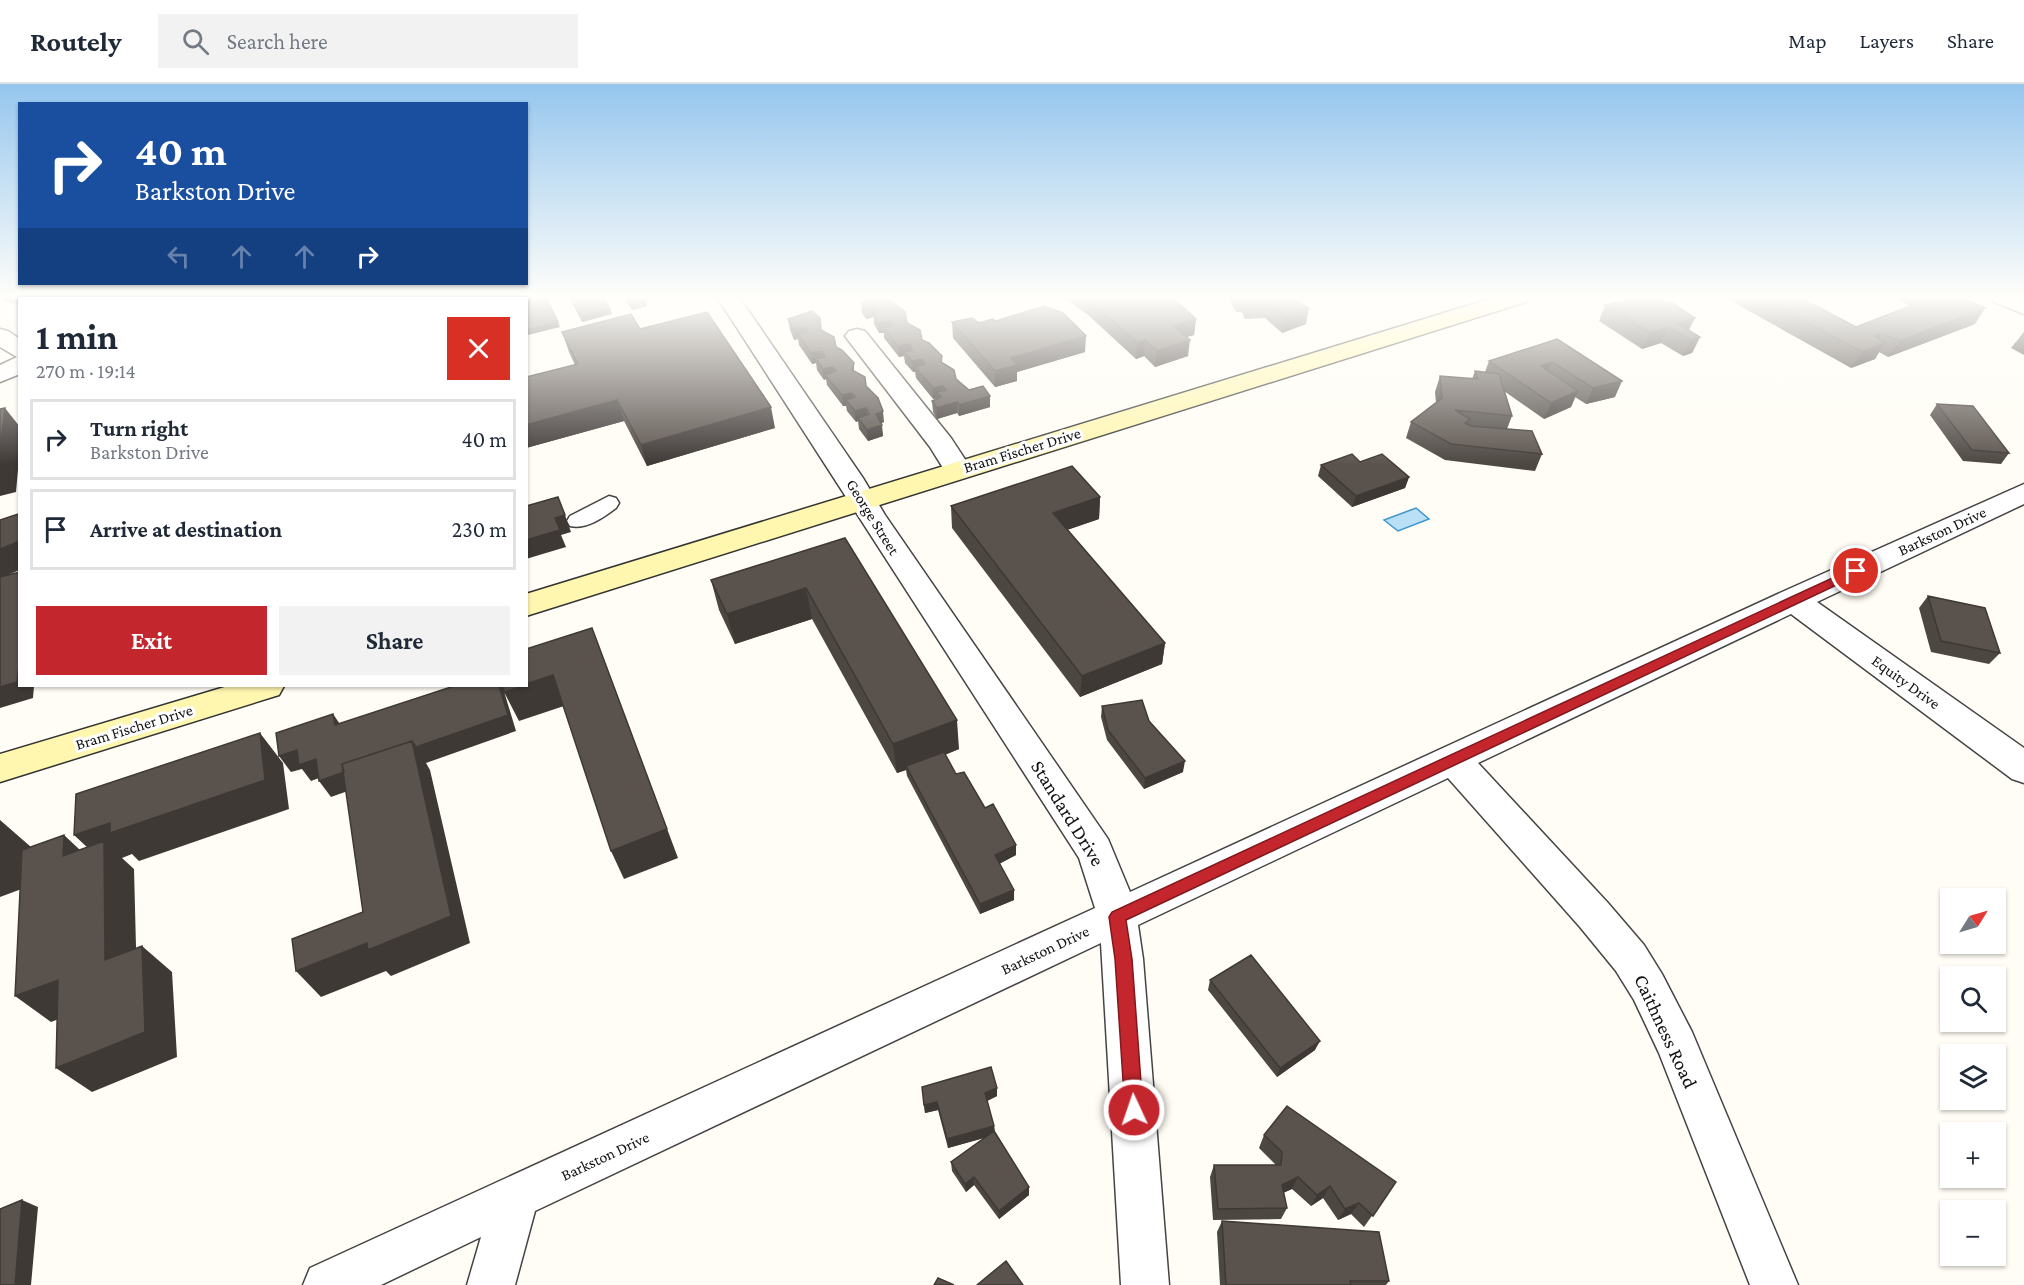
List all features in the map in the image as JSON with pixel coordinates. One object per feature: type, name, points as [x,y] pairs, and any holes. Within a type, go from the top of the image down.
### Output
[{"type":"main road","name":"Bram Fischer Drive","points":[[528,604],[1337,353]]},
{"type":"main road","name":"Bram Fischer Drive","points":[[0,768],[264,687]]},
{"type":"street","name":"George Street","points":[[765,353],[1020,737]]},
{"type":"street","points":[[870,353],[942,444],[958,470]]},
{"type":"street","points":[[0,368],[18,364]]},
{"type":"street","points":[[0,375],[18,365]]},
{"type":"street","name":"Barkston Drive","points":[[327,1285],[2024,493]]},
{"type":"street","points":[[577,521],[598,512],[609,502]]},
{"type":"street","name":"Equity Drive","points":[[1793,600],[2023,767]]},
{"type":"street","name":"Standard Drive","points":[[1020,737],[1095,850],[1109,882],[1118,917],[1132,1066],[1145,1285]]},
{"type":"street","name":"Caithness Road","points":[[1453,759],[1594,915],[1630,958],[1648,987],[1677,1046],[1774,1285]]},
{"type":"street","points":[[490,1285],[516,1197]]},
{"type":"water","points":[[1416,508],[1429,519],[1398,531],[1384,520]]},
{"type":"building","points":[[573,353],[735,353],[771,407],[641,445],[617,400],[528,424],[528,376],[578,364]]},
{"type":"building","points":[[823,353],[845,353],[854,363],[852,370],[865,377],[866,386],[878,398],[883,411],[876,414],[882,425],[867,430],[858,418],[869,414],[866,408],[855,411],[846,400],[855,397],[852,393],[842,395],[825,375],[836,371],[833,367],[823,369],[816,359],[825,357]]},
{"type":"building","points":[[905,353],[939,353],[942,356],[941,362],[954,370],[956,379],[969,390],[983,386],[990,396],[959,405],[957,402],[937,408],[932,401],[941,397],[937,392],[946,390],[943,386],[933,388],[915,367],[925,364],[922,359],[912,361]]},
{"type":"building","points":[[979,353],[1028,353],[1011,358],[1017,365],[995,371]]},
{"type":"building","points":[[1514,353],[1579,353],[1622,381],[1593,388],[1552,362],[1541,366],[1578,391],[1551,403],[1489,361]]},
{"type":"building","points":[[1475,371],[1499,374],[1512,416],[1455,410],[1470,419],[1465,423],[1471,426],[1532,431],[1542,454],[1451,444],[1411,422],[1442,398],[1440,376],[1478,379]]},
{"type":"building","points":[[1937,404],[1973,406],[2009,453],[1972,450]]},
{"type":"building","points":[[5,408],[0,452],[0,409]]},
{"type":"building","points":[[1352,454],[1360,462],[1382,454],[1409,477],[1356,496],[1321,465]]},
{"type":"building","points":[[1072,466],[1100,497],[1053,513],[1165,643],[1082,676],[951,506]]},
{"type":"building","points":[[558,497],[565,515],[555,518],[560,530],[528,539],[528,505]]},
{"type":"building","points":[[18,514],[18,542],[0,549],[0,520]]},
{"type":"building","points":[[845,538],[957,720],[893,744],[806,588],[727,614],[711,580]]},
{"type":"building","points":[[18,572],[17,682],[0,687],[0,577]]},
{"type":"building","points":[[1928,596],[1985,608],[2000,653],[1941,641]]},
{"type":"building","points":[[592,628],[667,829],[611,851],[553,675],[528,683],[528,648]]},
{"type":"building","points":[[451,687],[499,687],[508,715],[416,747],[412,741],[342,764],[344,772],[319,781],[316,759],[299,765],[297,750],[279,756],[276,733],[333,714],[335,725]]},
{"type":"building","points":[[503,687],[520,687],[504,692]]},
{"type":"building","points":[[1142,700],[1149,721],[1185,761],[1145,778],[1108,730],[1102,706]]},
{"type":"building","points":[[260,733],[265,780],[110,833],[110,823],[74,835],[76,794]]},
{"type":"building","points":[[412,741],[451,916],[368,950],[367,943],[296,971],[292,939],[363,912],[342,764]]},
{"type":"building","points":[[944,752],[956,774],[964,772],[985,808],[993,804],[1016,845],[995,855],[1014,890],[980,904],[906,766]]},
{"type":"building","points":[[64,835],[63,856],[104,841],[105,960],[142,946],[145,1032],[56,1068],[58,980],[15,996],[22,850]]},
{"type":"building","points":[[1251,955],[1320,1041],[1280,1068],[1210,980]]},
{"type":"building","points":[[991,1067],[997,1088],[985,1093],[994,1126],[947,1139],[937,1102],[924,1105],[922,1087]]},
{"type":"building","points":[[1287,1106],[1396,1182],[1373,1216],[1359,1203],[1345,1209],[1330,1186],[1317,1195],[1298,1177],[1282,1185],[1287,1208],[1218,1209],[1214,1165],[1281,1165],[1282,1152],[1264,1135]]},
{"type":"building","points":[[994,1131],[1029,1187],[999,1211],[974,1177],[965,1184],[951,1162]]},
{"type":"building","points":[[22,1200],[15,1285],[0,1285],[0,1209]]},
{"type":"building","points":[[1222,1221],[1379,1232],[1389,1281],[1350,1281],[1351,1285],[1226,1285]]},
{"type":"building","points":[[1006,1261],[1023,1285],[977,1285]]},
{"type":"building","points":[[938,1278],[954,1285],[934,1285]]},
{"type":"route","points":[[1134,1110],[1118,917],[1856,571]]}]
